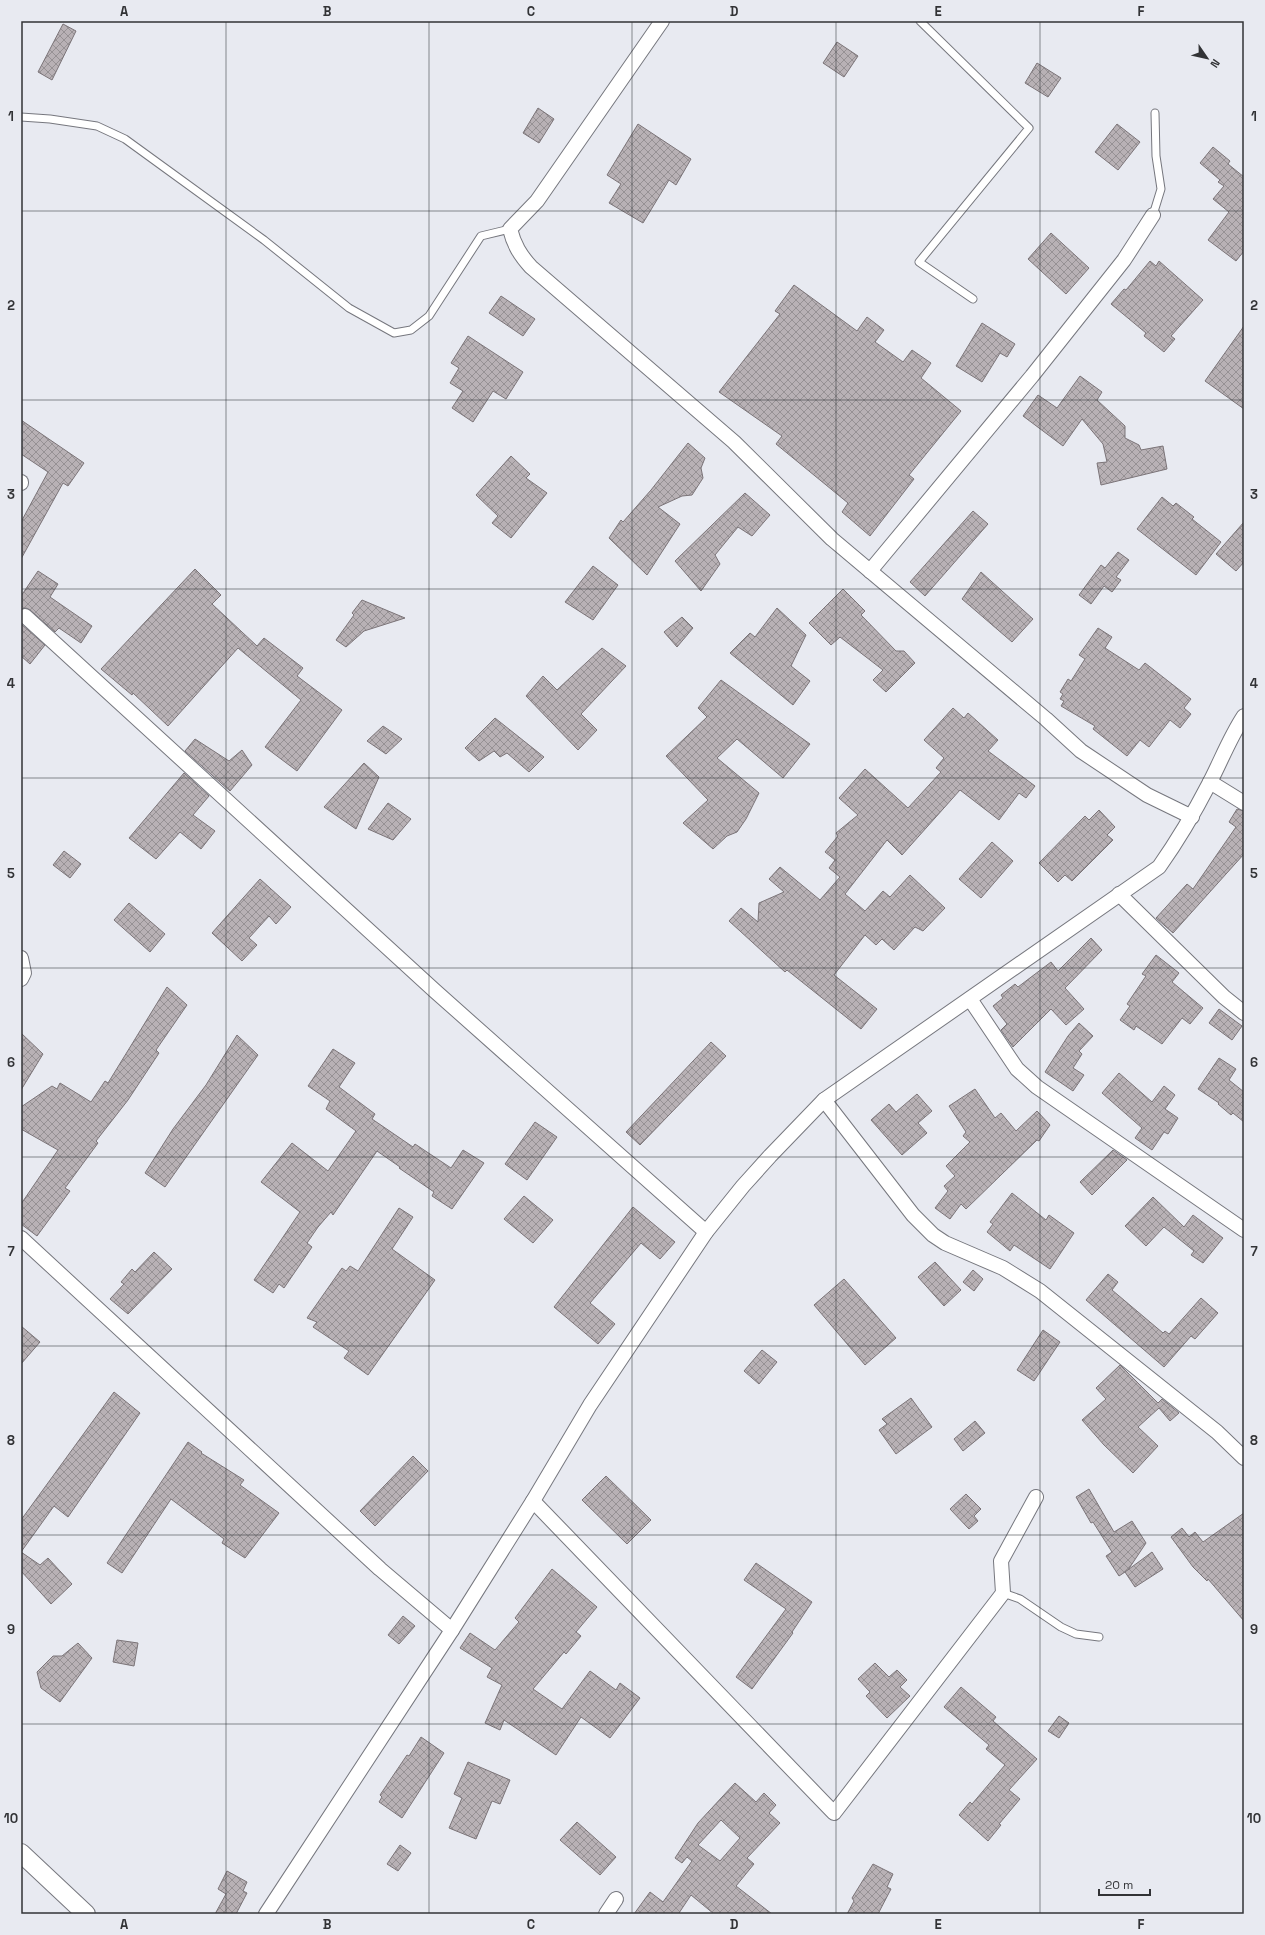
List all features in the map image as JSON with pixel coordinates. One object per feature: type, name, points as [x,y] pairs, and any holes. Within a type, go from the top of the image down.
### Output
[{"type":"street","points":[[662,21],[537,201],[510,229],[514,242],[521,256],[531,267],[734,442],[820,528],[1046,719],[1081,751],[1147,795],[1192,816]]},
{"type":"street","points":[[870,571],[1032,376],[1124,260],[1153,215]]},
{"type":"street","points":[[26,616],[430,985],[706,1232]]},
{"type":"street","points":[[266,1914],[452,1630],[533,1501],[590,1405],[706,1232],[770,1156],[824,1100],[1159,867],[1185,830],[1210,782],[1232,733],[1244,716]]},
{"type":"street","points":[[1210,782],[1244,803]]},
{"type":"street","points":[[1119,894],[1224,997],[1244,1014]]},
{"type":"street","points":[[21,958],[24,974],[21,979]]},
{"type":"street","points":[[970,999],[1017,1069],[1037,1087],[1244,1230]]},
{"type":"street","points":[[824,1100],[922,1226],[945,1243],[1003,1268],[1040,1290],[1217,1432],[1244,1458]]},
{"type":"street","points":[[21,1238],[380,1569],[452,1630]]},
{"type":"street","points":[[533,1501],[834,1813],[1003,1593],[1001,1561],[1036,1497]]},
{"type":"street","points":[[21,1853],[86,1914]]},
{"type":"street","points":[[606,1914],[616,1899]]},
{"type":"lane","points":[[920,21],[1029,128],[920,262],[973,299]]},
{"type":"lane","points":[[1153,215],[1161,189],[1156,156],[1155,113]]},
{"type":"lane","points":[[21,117],[50,119],[97,126],[125,138],[264,240],[349,308],[394,333],[412,330],[429,316],[481,236],[510,229]]},
{"type":"lane","points":[[1003,1593],[1020,1599],[1061,1627],[1076,1634],[1099,1637]]},
{"type":"building","points":[[63,24],[76,31],[52,80],[38,72]]},
{"type":"building","points":[[837,42],[858,56],[844,77],[823,63]]},
{"type":"building","points":[[1037,63],[1061,78],[1048,97],[1025,83]]},
{"type":"building","points":[[538,108],[554,119],[539,143],[523,133]]},
{"type":"building","points":[[638,124],[691,159],[676,185],[669,180],[643,223],[609,203],[621,184],[607,175]]},
{"type":"building","points":[[1117,124],[1140,142],[1118,170],[1095,152]]},
{"type":"building","points":[[1213,147],[1230,161],[1228,164],[1244,177],[1244,251],[1236,261],[1208,240],[1229,212],[1213,199],[1224,186],[1218,182],[1220,180],[1200,163]]},
{"type":"building","points":[[1051,233],[1089,268],[1066,294],[1028,259]]},
{"type":"building","points":[[1150,261],[1156,266],[1159,261],[1203,300],[1171,336],[1175,339],[1164,352],[1144,336],[1146,333],[1111,304],[1124,289],[1126,290]]},
{"type":"building","points":[[794,285],[857,331],[867,317],[884,330],[875,342],[903,362],[912,350],[931,363],[921,378],[961,411],[909,475],[914,479],[870,536],[842,512],[848,503],[776,444],[782,436],[719,392],[780,314],[775,311]]},
{"type":"building","points":[[501,296],[535,319],[523,336],[489,313]]},
{"type":"building","points":[[982,323],[1015,344],[1007,357],[1000,353],[982,382],[956,366]]},
{"type":"building","points":[[1244,326],[1244,409],[1205,381]]},
{"type":"building","points":[[468,336],[523,372],[506,399],[493,391],[473,422],[452,408],[463,391],[450,383],[459,368],[451,363]]},
{"type":"building","points":[[1080,376],[1102,392],[1097,400],[1125,426],[1125,438],[1139,445],[1141,450],[1163,446],[1167,469],[1101,485],[1097,463],[1107,462],[1103,444],[1082,419],[1063,446],[1023,416],[1038,395],[1057,408]]},
{"type":"building","points":[[21,420],[84,463],[68,486],[63,483],[21,559],[21,522],[48,472],[21,454]]},
{"type":"building","points":[[688,443],[705,458],[701,468],[703,478],[692,495],[682,496],[658,507],[680,524],[647,575],[609,538],[621,520],[623,522],[651,490]]},
{"type":"building","points":[[511,456],[530,474],[526,478],[547,493],[511,538],[492,523],[498,516],[476,495]]},
{"type":"building","points":[[745,493],[770,515],[752,536],[738,527],[715,555],[720,564],[701,591],[675,561]]},
{"type":"building","points":[[1162,497],[1173,506],[1176,503],[1194,517],[1192,519],[1221,542],[1196,575],[1137,529]]},
{"type":"building","points":[[973,511],[988,524],[925,596],[910,582]]},
{"type":"building","points":[[1244,522],[1244,562],[1236,571],[1216,554]]},
{"type":"building","points":[[1118,552],[1129,560],[1116,577],[1121,580],[1112,592],[1104,586],[1091,604],[1079,595],[1101,565],[1105,568]]},
{"type":"building","points":[[593,566],[618,585],[593,620],[565,602]]},
{"type":"building","points":[[195,569],[221,595],[212,604],[257,646],[264,638],[303,668],[297,676],[342,710],[297,771],[265,747],[301,700],[238,648],[168,726],[133,693],[132,695],[101,669]]},
{"type":"building","points":[[38,571],[58,584],[50,597],[92,626],[81,643],[59,628],[55,632],[30,610],[26,608],[21,609],[21,596]]},
{"type":"building","points":[[981,572],[1033,619],[1012,642],[962,599]]},
{"type":"building","points":[[843,589],[865,611],[861,615],[896,651],[904,651],[915,663],[886,692],[873,680],[883,670],[840,637],[831,645],[809,623]]},
{"type":"building","points":[[362,600],[405,618],[364,631],[346,647],[336,640],[354,615],[352,613]]},
{"type":"building","points":[[777,608],[806,635],[791,666],[810,681],[793,705],[730,653],[750,633],[755,637]]},
{"type":"building","points":[[682,617],[693,628],[677,647],[664,632]]},
{"type":"building","points":[[21,624],[45,645],[30,664],[21,656]]},
{"type":"building","points":[[1098,628],[1112,637],[1105,648],[1139,670],[1145,663],[1191,699],[1184,708],[1191,714],[1180,728],[1170,720],[1149,747],[1140,740],[1127,756],[1093,729],[1095,726],[1061,706],[1064,701],[1060,699],[1063,694],[1060,692],[1068,679],[1071,681],[1085,659],[1079,655]]},
{"type":"building","points":[[602,648],[626,666],[581,714],[597,730],[578,750],[526,696],[543,676],[557,690]]},
{"type":"building","points":[[721,680],[810,744],[783,778],[737,739],[717,758],[759,793],[746,819],[737,832],[727,836],[713,849],[683,823],[708,800],[666,756],[707,717],[698,708]]},
{"type":"building","points":[[953,708],[964,718],[968,713],[998,740],[988,751],[1035,786],[1026,798],[1019,793],[999,820],[960,790],[902,855],[887,840],[845,894],[865,911],[883,891],[890,897],[910,875],[945,908],[923,931],[915,927],[894,950],[882,939],[876,945],[865,935],[834,975],[877,1009],[861,1029],[787,970],[785,972],[729,921],[741,908],[758,922],[759,903],[784,892],[769,879],[780,867],[820,900],[840,877],[829,868],[835,860],[825,852],[838,836],[836,833],[858,815],[839,798],[865,769],[908,808],[941,772],[936,768],[944,758],[924,740]]},
{"type":"building","points":[[495,718],[544,757],[529,772],[507,753],[500,757],[494,751],[479,761],[465,748]]},
{"type":"building","points":[[383,726],[402,739],[386,754],[367,741]]},
{"type":"building","points":[[195,739],[229,761],[242,750],[252,765],[230,791],[185,751]]},
{"type":"building","points":[[364,763],[379,777],[356,829],[324,807]]},
{"type":"building","points":[[184,773],[209,796],[193,815],[215,831],[201,849],[180,832],[156,859],[129,838]]},
{"type":"building","points":[[388,803],[411,819],[393,840],[368,829]]},
{"type":"building","points":[[1237,809],[1244,811],[1244,854],[1173,933],[1156,918],[1187,884],[1193,889],[1236,827],[1229,822]]},
{"type":"building","points":[[1099,810],[1115,827],[1107,835],[1113,840],[1072,881],[1065,875],[1058,882],[1039,863],[1085,816],[1089,820]]},
{"type":"building","points":[[992,842],[1013,861],[981,898],[959,879]]},
{"type":"building","points":[[64,851],[81,864],[70,878],[53,865]]},
{"type":"building","points":[[260,879],[291,907],[276,924],[269,916],[249,938],[257,945],[242,961],[212,933]]},
{"type":"building","points":[[129,903],[165,934],[150,952],[114,920]]},
{"type":"building","points":[[1091,938],[1102,950],[1065,988],[1084,1009],[1066,1025],[1051,1009],[1013,1047],[1001,1030],[1007,1024],[993,1006],[1003,998],[1001,995],[1015,984],[1018,987],[1051,962],[1058,971]]},
{"type":"building","points":[[1156,955],[1179,973],[1172,982],[1203,1008],[1190,1024],[1182,1018],[1162,1044],[1136,1026],[1134,1030],[1120,1020],[1130,1006],[1127,1004],[1146,976],[1142,974]]},
{"type":"building","points":[[167,987],[187,1005],[156,1050],[159,1053],[128,1100],[96,1141],[98,1143],[65,1188],[70,1191],[37,1236],[21,1224],[21,1204],[58,1150],[21,1129],[21,1107],[52,1086],[57,1089],[60,1083],[91,1102],[105,1081],[108,1083]]},
{"type":"building","points":[[1219,1009],[1242,1026],[1232,1040],[1209,1023]]},
{"type":"building","points":[[1079,1023],[1093,1036],[1079,1051],[1082,1054],[1073,1068],[1084,1075],[1073,1091],[1045,1072],[1068,1036]]},
{"type":"building","points":[[21,1033],[43,1054],[21,1090]]},
{"type":"building","points":[[237,1035],[258,1055],[165,1187],[145,1173],[173,1129],[206,1085]]},
{"type":"building","points":[[711,1042],[726,1056],[640,1145],[626,1132]]},
{"type":"building","points":[[333,1049],[355,1063],[339,1087],[375,1114],[372,1119],[413,1147],[415,1144],[451,1168],[463,1150],[484,1163],[452,1209],[432,1196],[434,1192],[377,1151],[333,1215],[331,1212],[307,1243],[312,1247],[284,1288],[279,1284],[273,1293],[254,1280],[300,1212],[261,1182],[292,1143],[328,1171],[356,1131],[326,1109],[330,1101],[308,1086]]},
{"type":"building","points":[[1219,1058],[1236,1069],[1229,1080],[1244,1092],[1244,1122],[1233,1113],[1231,1115],[1218,1104],[1219,1103],[1198,1089]]},
{"type":"building","points":[[1119,1073],[1152,1102],[1164,1086],[1175,1095],[1165,1109],[1178,1118],[1168,1134],[1164,1132],[1152,1150],[1135,1138],[1142,1128],[1102,1093]]},
{"type":"building","points":[[975,1089],[995,1118],[1001,1113],[1016,1131],[1037,1111],[1050,1125],[1039,1141],[1037,1140],[966,1209],[961,1204],[950,1219],[935,1208],[948,1191],[944,1186],[955,1176],[946,1166],[970,1142],[963,1136],[966,1132],[949,1106]]},
{"type":"building","points":[[917,1094],[932,1111],[918,1123],[927,1133],[902,1155],[871,1120],[889,1104],[896,1112]]},
{"type":"building","points":[[535,1122],[557,1137],[527,1180],[505,1164]]},
{"type":"building","points":[[1113,1150],[1127,1160],[1092,1195],[1080,1182]]},
{"type":"building","points":[[1012,1193],[1046,1220],[1049,1215],[1074,1233],[1050,1269],[1014,1245],[1010,1251],[987,1232],[993,1224],[990,1222]]},
{"type":"building","points":[[524,1196],[553,1220],[533,1243],[504,1219]]},
{"type":"building","points":[[1153,1197],[1184,1227],[1193,1215],[1223,1238],[1203,1263],[1191,1255],[1194,1251],[1164,1227],[1146,1246],[1125,1226]]},
{"type":"building","points":[[633,1207],[675,1242],[660,1259],[641,1243],[590,1303],[615,1324],[598,1344],[554,1307]]},
{"type":"building","points":[[399,1208],[413,1217],[392,1249],[435,1280],[368,1375],[344,1358],[349,1351],[313,1327],[317,1322],[307,1318],[342,1268],[346,1271],[350,1266],[358,1271]]},
{"type":"building","points":[[154,1252],[172,1269],[128,1314],[110,1299],[124,1284],[121,1282],[132,1269],[135,1272]]},
{"type":"building","points":[[935,1262],[961,1290],[944,1306],[918,1277]]},
{"type":"building","points":[[973,1270],[983,1279],[974,1291],[963,1282]]},
{"type":"building","points":[[1108,1274],[1118,1282],[1112,1290],[1163,1333],[1165,1331],[1169,1334],[1201,1298],[1218,1313],[1195,1339],[1191,1336],[1164,1367],[1086,1300]]},
{"type":"building","points":[[844,1279],[896,1338],[865,1365],[814,1305]]},
{"type":"building","points":[[21,1326],[40,1342],[21,1364]]},
{"type":"building","points":[[1043,1330],[1060,1342],[1034,1381],[1017,1370]]},
{"type":"building","points":[[762,1350],[777,1362],[759,1384],[744,1371]]},
{"type":"building","points":[[1120,1365],[1158,1403],[1162,1399],[1179,1413],[1170,1421],[1159,1408],[1138,1427],[1158,1446],[1133,1473],[1104,1445],[1082,1420],[1106,1399],[1096,1388]]},
{"type":"building","points":[[114,1392],[140,1413],[68,1517],[54,1506],[21,1552],[21,1520]]},
{"type":"building","points":[[911,1398],[932,1427],[896,1454],[879,1430],[887,1424],[882,1419]]},
{"type":"building","points":[[975,1421],[985,1433],[963,1451],[954,1439]]},
{"type":"building","points":[[188,1442],[202,1452],[201,1453],[244,1480],[240,1485],[279,1513],[245,1558],[222,1543],[224,1539],[171,1499],[122,1573],[107,1563]]},
{"type":"building","points":[[413,1456],[428,1471],[375,1526],[360,1511]]},
{"type":"building","points":[[606,1476],[651,1520],[627,1544],[582,1500]]},
{"type":"building","points":[[1089,1489],[1114,1532],[1132,1521],[1146,1543],[1128,1570],[1119,1576],[1106,1556],[1112,1552],[1093,1522],[1091,1523],[1076,1497]]},
{"type":"building","points":[[966,1494],[981,1509],[974,1516],[978,1521],[969,1529],[950,1509]]},
{"type":"building","points":[[1244,1513],[1244,1621],[1208,1579],[1207,1581],[1193,1567],[1171,1537],[1182,1528],[1189,1537],[1195,1532],[1203,1542]]},
{"type":"building","points":[[21,1552],[40,1565],[48,1558],[72,1584],[51,1604],[21,1571]]},
{"type":"building","points":[[1152,1552],[1163,1569],[1135,1587],[1125,1572]]},
{"type":"building","points":[[756,1563],[812,1602],[792,1632],[793,1633],[752,1689],[736,1677],[786,1609],[744,1580]]},
{"type":"building","points":[[552,1569],[597,1607],[576,1632],[581,1636],[566,1654],[564,1652],[533,1689],[562,1709],[590,1671],[616,1690],[620,1683],[640,1698],[610,1738],[581,1717],[556,1755],[504,1720],[500,1730],[485,1723],[502,1685],[487,1677],[492,1668],[460,1648],[470,1633],[495,1650],[519,1622],[515,1618]]},
{"type":"building","points":[[403,1616],[415,1626],[399,1644],[388,1635]]},
{"type":"building","points":[[117,1640],[138,1643],[134,1666],[113,1662]]},
{"type":"building","points":[[78,1643],[92,1658],[60,1702],[41,1688],[37,1672],[53,1656],[62,1656]]},
{"type":"building","points":[[875,1663],[889,1677],[897,1670],[907,1680],[900,1687],[910,1696],[887,1718],[866,1696],[870,1692],[858,1679]]},
{"type":"building","points":[[961,1687],[996,1717],[993,1721],[1037,1759],[1009,1790],[1020,1799],[999,1824],[1001,1825],[988,1841],[959,1815],[970,1802],[972,1804],[1005,1765],[986,1749],[989,1745],[944,1707]]},
{"type":"building","points":[[1059,1716],[1069,1723],[1059,1738],[1048,1731]]},
{"type":"building","points":[[421,1737],[444,1753],[402,1818],[379,1802],[382,1797],[380,1795]]},
{"type":"building","points":[[468,1762],[510,1780],[500,1804],[492,1801],[476,1839],[449,1828],[462,1798],[454,1794]]},
{"type":"building","points":[[735,1783],[756,1802],[764,1793],[776,1805],[769,1813],[780,1823],[747,1858],[754,1864],[736,1886],[772,1914],[714,1914],[691,1895],[679,1913],[681,1914],[634,1914],[650,1892],[663,1902],[692,1861],[687,1857],[682,1863],[675,1858],[698,1823]],"holes":[[[721,1820],[740,1838],[720,1861],[698,1845]]]},
{"type":"building","points":[[577,1822],[616,1857],[600,1875],[560,1840]]},
{"type":"building","points":[[400,1845],[411,1853],[398,1871],[387,1864]]},
{"type":"building","points":[[873,1864],[893,1874],[887,1887],[891,1889],[878,1914],[847,1914],[854,1901],[852,1898]]},
{"type":"building","points":[[227,1871],[247,1882],[243,1891],[247,1893],[236,1914],[215,1914],[226,1894],[218,1889]]}]
